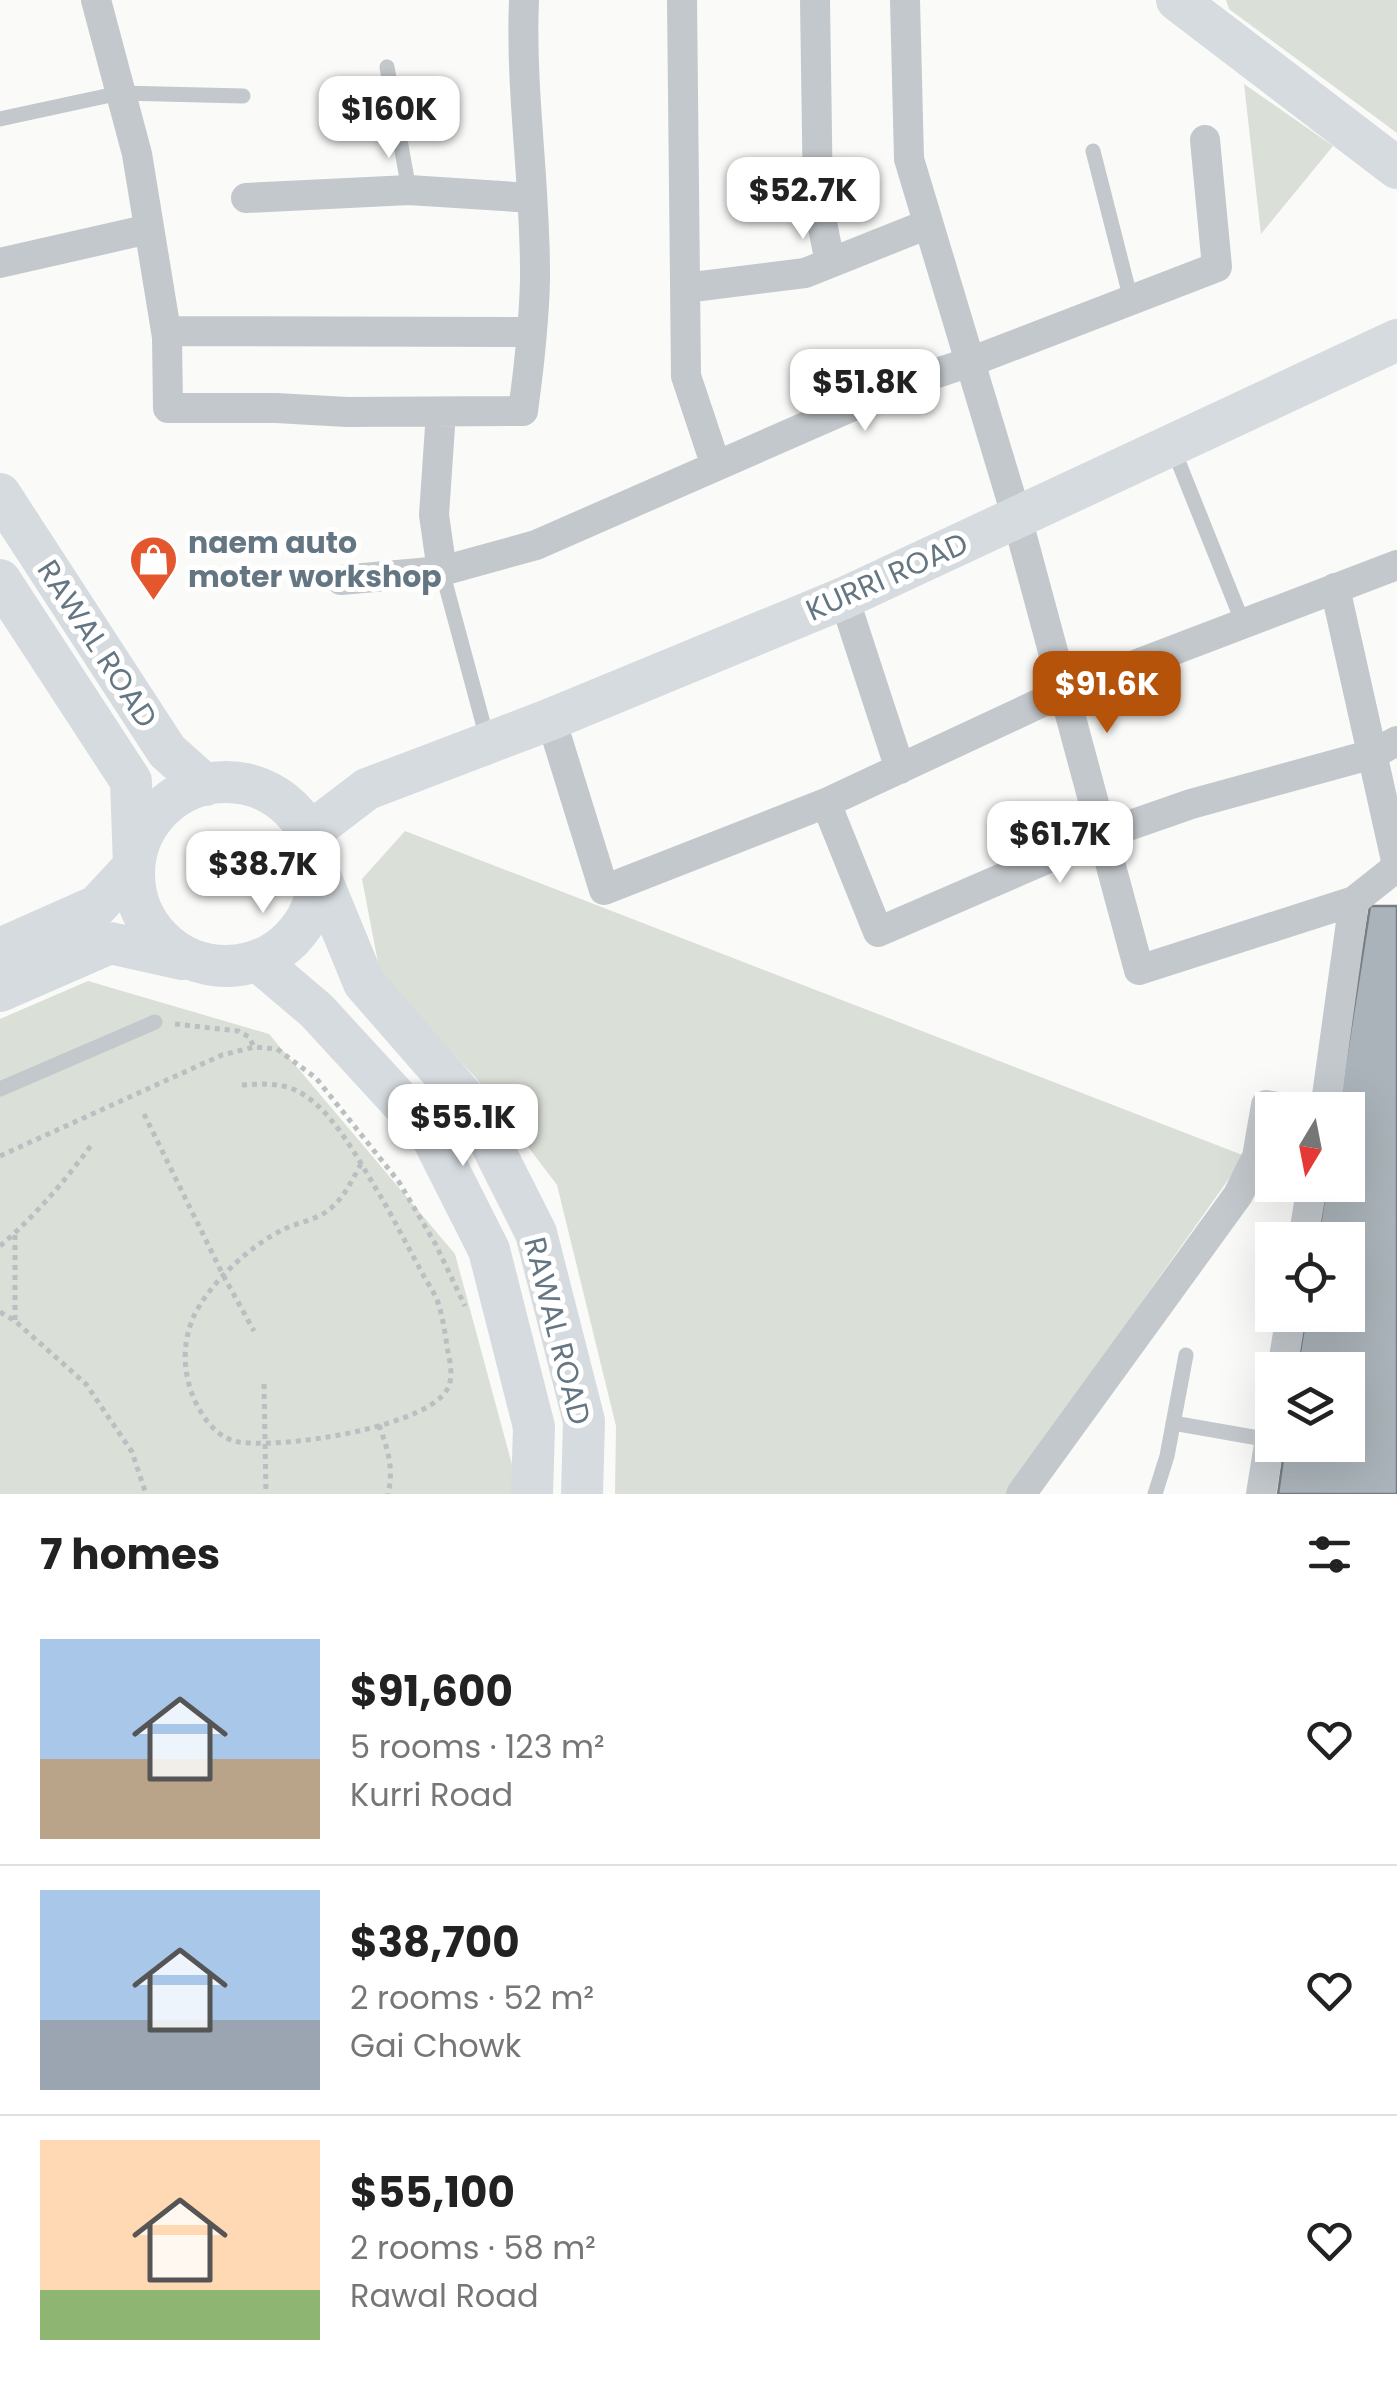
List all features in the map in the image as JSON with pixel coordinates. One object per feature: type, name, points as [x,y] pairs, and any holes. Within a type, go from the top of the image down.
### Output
[{"type":"main road","points":[[1177,0],[1397,168]]},
{"type":"main road","name":"KURRI ROAD","points":[[367,789],[551,719],[844,598],[1396,343]]},
{"type":"main road","name":"RAWAL ROAD","points":[[0,494],[166,751],[205,784]]},
{"type":"main road","name":"RAWAL ROAD","points":[[0,580],[131,781],[134,866]]},
{"type":"main road","points":[[212,966],[180,954],[153,932],[142,912],[134,889],[134,866],[138,844],[156,814],[183,792],[205,784],[367,789]]},
{"type":"main road","points":[[0,991],[110,943],[212,966],[258,961],[279,950],[309,916],[316,894],[313,852],[291,808],[272,794],[251,786]]},
{"type":"main road","points":[[313,852],[367,789]]},
{"type":"main road","name":"RAWAL ROAD","points":[[313,852],[364,983],[473,1108],[536,1233],[584,1421],[582,1494]]},
{"type":"main road","points":[[0,949],[96,906],[134,866]]},
{"type":"main road","name":"RAWAL ROAD","points":[[258,961],[316,1010],[431,1135],[489,1250],[534,1427],[532,1494]]},
{"type":"street","points":[[96,0],[136,154],[166,331],[168,408],[441,412],[523,411],[535,279],[524,86],[524,0]]},
{"type":"street","points":[[682,0],[686,376],[716,466]]},
{"type":"street","points":[[815,0],[818,202],[830,263]]},
{"type":"street","points":[[905,0],[908,159],[1017,518],[1138,970],[1354,902],[1397,866],[1385,747],[1334,588]]},
{"type":"street","points":[[341,580],[442,571],[536,545],[900,385],[1217,267],[1205,140]]},
{"type":"street","points":[[246,198],[409,190],[532,198]]},
{"type":"street","points":[[685,288],[804,273],[928,224]]},
{"type":"street","points":[[0,263],[149,229]]},
{"type":"street","points":[[166,331],[532,332]]},
{"type":"street","points":[[441,412],[434,515],[442,571]]},
{"type":"street","points":[[551,719],[604,890],[826,803],[1064,692],[1397,564]]},
{"type":"street","points":[[844,598],[900,769]]},
{"type":"street","points":[[826,803],[878,932],[1102,835],[1190,804],[1385,747]]},
{"type":"street","points":[[1328,1092],[1354,902]]},
{"type":"street","points":[[1021,1494],[1238,1195],[1255,1159]]},
{"type":"street","points":[[1261,1494],[1266,1462]]},
{"type":"lane","points":[[387,67],[409,190]]},
{"type":"lane","points":[[0,120],[120,93],[243,96]]},
{"type":"lane","points":[[1094,152],[1131,300]]},
{"type":"lane","points":[[1172,446],[1243,623]]},
{"type":"lane","points":[[442,571],[488,742]]},
{"type":"lane","points":[[0,1089],[155,1022]]},
{"type":"lane","points":[[1155,1494],[1167,1456],[1186,1355]]},
{"type":"lane","points":[[1173,1423],[1255,1431]]},
{"type":"path","points":[[155,1022],[238,1031],[249,1037],[254,1047]]},
{"type":"path","points":[[0,1156],[222,1054],[254,1047],[277,1049],[316,1078],[399,1182],[436,1245],[465,1307]]},
{"type":"path","points":[[242,1085],[291,1088],[314,1102],[336,1127],[361,1164],[391,1213],[436,1299],[451,1366],[446,1393],[436,1404],[379,1425],[314,1440],[266,1445],[230,1440],[196,1406],[186,1375],[186,1341],[195,1314],[223,1275],[274,1234],[324,1214],[343,1196],[361,1164]]},
{"type":"path","points":[[144,1114],[254,1331]]},
{"type":"path","points":[[0,1246],[68,1176],[92,1144]]},
{"type":"path","points":[[15,1233],[15,1321]]},
{"type":"path","points":[[0,1312],[86,1384],[132,1452],[146,1494]]},
{"type":"path","points":[[264,1384],[266,1494]]},
{"type":"path","points":[[379,1425],[390,1456],[388,1494]]},
{"type":"shaded area","points":[[1226,0],[1397,0],[1397,133],[1229,9]]},
{"type":"shaded area","points":[[1244,84],[1333,146],[1261,234]]},
{"type":"shaded area","points":[[405,831],[1245,1156],[1006,1494],[615,1494],[616,1426],[557,1185],[476,1078],[381,978],[362,879]]},
{"type":"shaded area","points":[[88,981],[269,1034],[455,1254],[514,1472],[512,1494],[0,1494],[0,1019]]},
{"type":"building","points":[[1370,906],[1397,906],[1397,1494],[1278,1494],[1283,1462],[1365,1462],[1365,1352],[1300,1352],[1303,1332],[1365,1332],[1365,1222],[1321,1222],[1324,1202],[1365,1202],[1365,1092],[1341,1092]]},
{"type":"place","name":"naem auto moter workshop","points":[[153,602]]}]
